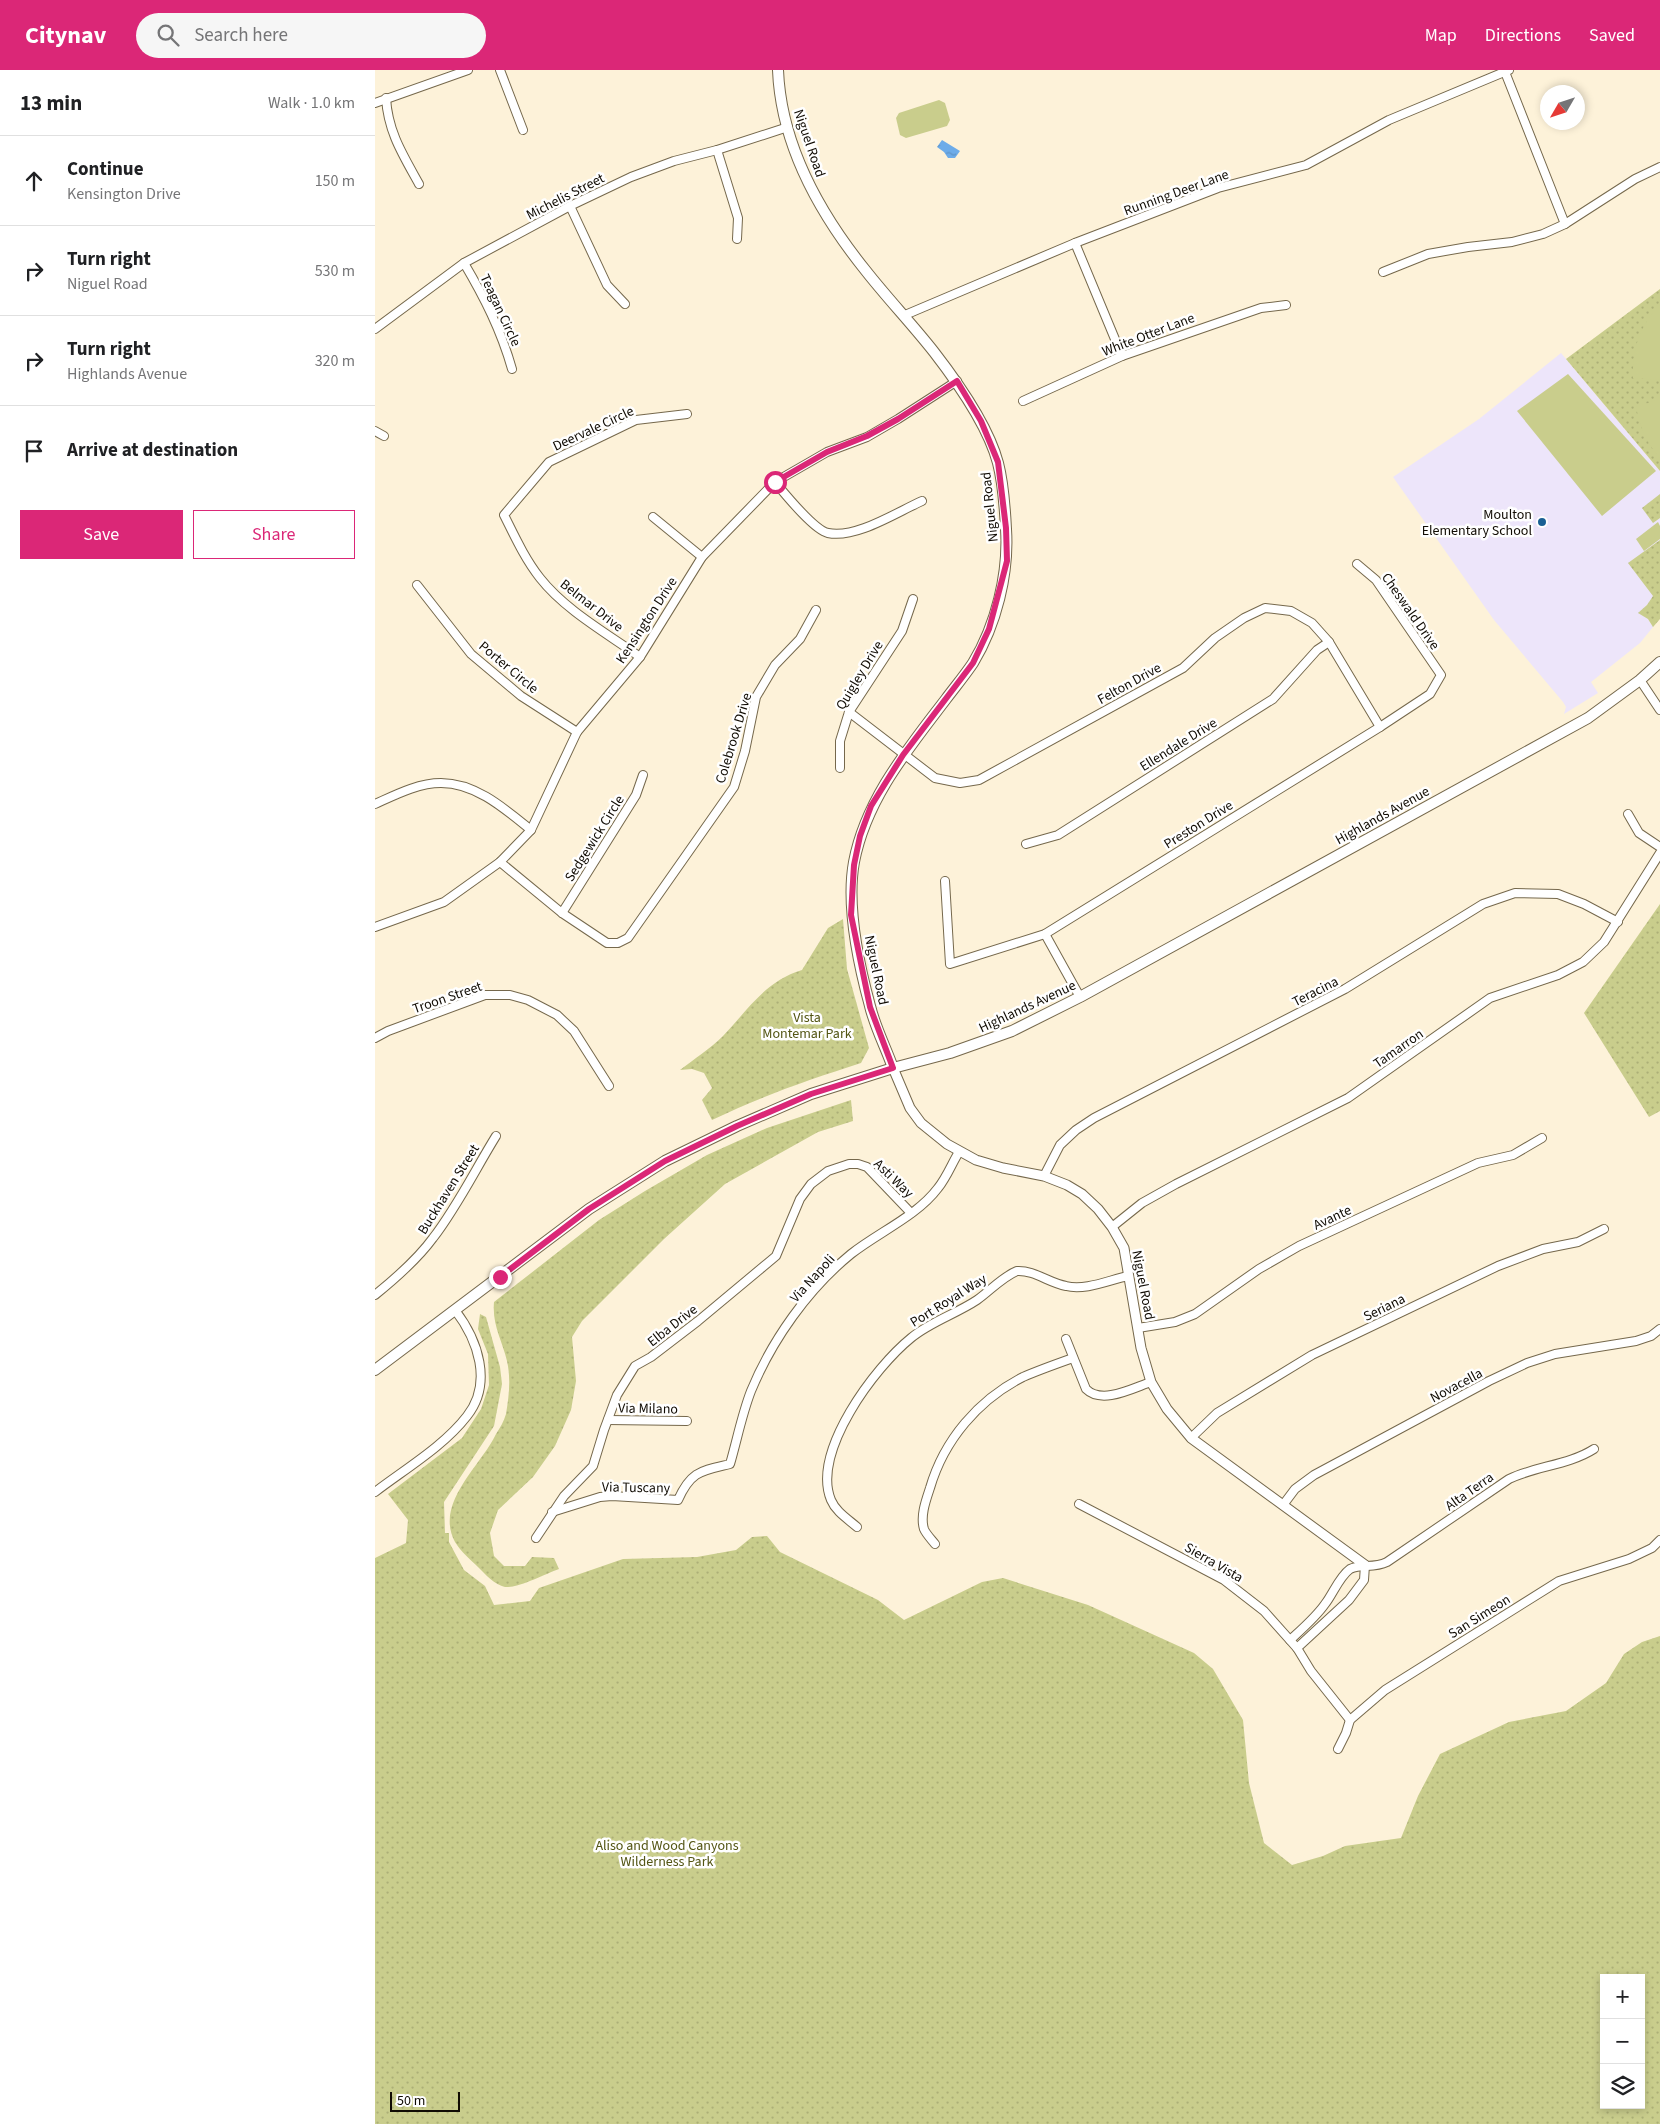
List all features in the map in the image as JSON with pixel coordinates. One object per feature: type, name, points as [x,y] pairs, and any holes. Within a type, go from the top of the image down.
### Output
[{"type":"main road","name":"Niguel Road","points":[[778,70],[787,127],[805,177],[828,219],[866,272],[905,315],[957,381],[981,421],[998,462],[1006,528],[1007,561],[989,629],[973,663],[903,755],[871,806],[860,836],[854,865],[851,915],[870,1007],[893,1068]]},
{"type":"main road","name":"Highlands Avenue","points":[[375,1370],[589,1209],[665,1161],[737,1126],[811,1094],[893,1068],[950,1053],[1012,1030],[1080,996],[1588,718],[1640,680],[1660,662]]},
{"type":"street","points":[[375,103],[468,70]]},
{"type":"street","points":[[500,70],[523,130]]},
{"type":"street","points":[[1507,71],[1565,224]]},
{"type":"street","name":"Running Deer Lane","points":[[905,315],[1075,243],[1218,188],[1306,165],[1389,120],[1507,71]]},
{"type":"street","points":[[386,98],[387,113],[393,135],[419,184]]},
{"type":"street","name":"Michelis Street","points":[[375,329],[464,263],[570,206],[674,161],[717,150],[787,127]]},
{"type":"street","points":[[717,150],[738,218],[737,239]]},
{"type":"street","points":[[1383,272],[1428,254],[1468,246],[1512,242],[1543,234],[1565,224],[1635,179],[1660,167]]},
{"type":"street","points":[[570,206],[607,285],[625,304]]},
{"type":"street","points":[[1075,243],[1122,356]]},
{"type":"street","name":"Teagan Circle","points":[[464,263],[484,297],[505,342],[512,369]]},
{"type":"street","name":"White Otter Lane","points":[[1023,401],[1122,356],[1261,308],[1286,305]]},
{"type":"street","name":"Kensington Drive","points":[[375,927],[444,902],[500,862],[531,830],[577,732],[640,657],[702,557],[775,482],[827,452],[867,436],[898,419],[957,381]]},
{"type":"street","name":"Deervale Circle","points":[[504,515],[549,462],[636,420],[687,414]]},
{"type":"street","points":[[375,431],[384,436]]},
{"type":"street","points":[[775,482],[810,520],[827,533],[843,533],[864,528],[921,500]]},
{"type":"street","name":"Belmar Drive","points":[[504,515],[519,547],[555,594],[640,657]]},
{"type":"street","points":[[653,517],[702,557]]},
{"type":"street","name":"Cheswald Drive","points":[[1357,564],[1376,580],[1441,675]]},
{"type":"street","name":"Porter Circle","points":[[417,585],[471,654],[521,696],[577,732]]},
{"type":"street","name":"Quigley Drive","points":[[841,768],[840,742],[849,712],[902,631],[913,599]]},
{"type":"street","name":"Felton Drive","points":[[849,712],[935,778],[960,783],[979,780],[1183,668],[1215,638],[1243,618],[1265,608],[1291,611],[1312,623],[1329,642],[1381,727]]},
{"type":"street","name":"Colebrook Drive","points":[[562,913],[607,943],[618,943],[628,938],[734,786],[745,751],[756,697],[775,665],[800,639],[816,610]]},
{"type":"street","name":"Ellendale Drive","points":[[1026,844],[1058,835],[1273,699],[1317,650],[1329,642]]},
{"type":"street","name":"Preston Drive","points":[[945,882],[950,964],[1045,934],[1381,727],[1430,694],[1441,675]]},
{"type":"street","points":[[1640,680],[1660,710]]},
{"type":"street","name":"Sedgewick Circle","points":[[562,913],[636,795],[643,775]]},
{"type":"street","points":[[375,804],[417,787],[441,783],[466,788],[489,798],[531,830]]},
{"type":"street","points":[[1628,814],[1639,833],[1660,847]]},
{"type":"street","name":"Tamarron","points":[[1112,1226],[1142,1203],[1176,1184],[1348,1098],[1490,998],[1558,975],[1583,962],[1604,942],[1660,853]]},
{"type":"street","points":[[500,862],[562,913]]},
{"type":"street","name":"Teracina","points":[[1044,1176],[1060,1145],[1076,1130],[1094,1118],[1345,989],[1483,904],[1515,893],[1559,894],[1618,922]]},
{"type":"street","points":[[1045,934],[1080,996]]},
{"type":"street","name":"Troon Street","points":[[375,1038],[388,1031],[485,995],[510,995],[528,1000],[557,1015],[574,1031],[609,1086]]},
{"type":"street","name":"Niguel Road","points":[[893,1068],[910,1108],[921,1123],[934,1135],[959,1152],[976,1160],[1003,1168],[1044,1176],[1067,1185],[1082,1194],[1112,1226],[1123,1248],[1141,1348],[1151,1382],[1167,1409],[1191,1438],[1365,1565]]},
{"type":"street","name":"Buckhaven Street","points":[[375,1295],[395,1279],[432,1240],[447,1220],[496,1136]]},
{"type":"street","name":"Avante","points":[[1138,1328],[1175,1322],[1195,1314],[1259,1269],[1299,1246],[1478,1163],[1513,1155],[1542,1138]]},
{"type":"street","name":"Via Napoli","points":[[732,1458],[750,1392],[771,1348],[786,1327],[807,1300],[850,1256],[911,1213],[938,1188],[959,1152]]},
{"type":"street","name":"Elba Drive","points":[[535,1538],[552,1512],[593,1466],[621,1388],[635,1366],[651,1357],[685,1331],[776,1256],[799,1199],[811,1184],[829,1171],[849,1164],[858,1164]]},
{"type":"street","name":"Asti Way","points":[[858,1164],[867,1167],[911,1213]]},
{"type":"street","name":"Seriana","points":[[1191,1438],[1217,1413],[1312,1355],[1499,1266],[1543,1249],[1577,1242],[1604,1229]]},
{"type":"street","name":"Port Royal Way","points":[[857,1528],[838,1511],[831,1498],[827,1481],[832,1455],[848,1417],[873,1376],[912,1336],[976,1301],[1017,1271],[1036,1275],[1065,1286],[1079,1288],[1128,1276]]},
{"type":"street","points":[[375,1492],[449,1436],[468,1415],[479,1391],[481,1369],[478,1350],[468,1327],[455,1310]]},
{"type":"street","name":"Novacella","points":[[1283,1505],[1295,1489],[1314,1475],[1489,1380],[1527,1363],[1573,1351],[1636,1341],[1651,1336],[1660,1329]]},
{"type":"street","points":[[1066,1339],[1086,1389],[1092,1394],[1101,1396],[1124,1392],[1151,1382]]},
{"type":"street","points":[[935,1544],[924,1529],[923,1509],[938,1463],[948,1444],[976,1411],[1001,1391],[1023,1378],[1073,1358]]},
{"type":"street","name":"Via Milano","points":[[608,1420],[687,1421]]},
{"type":"street","name":"Alta Terra","points":[[1290,1640],[1325,1605],[1334,1588],[1350,1570],[1365,1565],[1373,1567],[1387,1562],[1509,1478],[1529,1470],[1569,1460],[1594,1449]]},
{"type":"street","name":"Via Tuscany","points":[[552,1512],[600,1497],[678,1500],[684,1486],[693,1475],[700,1471],[730,1464],[732,1458]]},
{"type":"street","name":"Sierra Vista","points":[[1079,1504],[1224,1580],[1265,1611],[1297,1648],[1311,1671],[1349,1720]]},
{"type":"street","name":"San Simeon","points":[[1349,1720],[1385,1690],[1559,1581],[1629,1559],[1652,1548],[1660,1540]]},
{"type":"street","points":[[1297,1648],[1349,1600],[1364,1580],[1365,1565]]},
{"type":"street","points":[[1338,1749],[1346,1733],[1349,1720]]},
{"type":"shaded area","name":"Moulton Elementary School","points":[[1561,353],[1660,471],[1660,540],[1629,563],[1654,596],[1647,605],[1648,619],[1653,627],[1640,643],[1591,682],[1598,693],[1564,714],[1566,707],[1563,702],[1494,620],[1393,477],[1479,419]]},
{"type":"green space","points":[[939,100],[945,103],[950,120],[947,126],[906,138],[900,135],[896,118],[899,113]]},
{"type":"green space","points":[[1660,289],[1660,471],[1566,359]]},
{"type":"green space","points":[[1660,305],[1660,380],[1633,378],[1634,358],[1638,339],[1647,321]]},
{"type":"green space","points":[[1568,374],[1656,471],[1602,516],[1517,411]]},
{"type":"green space","points":[[1660,399],[1660,458],[1644,434],[1636,407]]},
{"type":"green space","points":[[1660,494],[1660,518],[1653,523],[1642,508]]},
{"type":"green space","points":[[1658,522],[1660,526],[1660,539],[1644,551],[1636,539]]},
{"type":"green space","points":[[1660,540],[1660,619],[1653,627],[1648,619],[1638,613],[1653,596],[1628,563]]},
{"type":"green space","points":[[1660,904],[1660,1111],[1649,1117],[1584,1013]]},
{"type":"green space","name":"Vista Montemar Park","points":[[843,919],[847,969],[869,1048],[861,1063],[785,1089],[712,1120],[702,1100],[712,1088],[704,1073],[692,1069],[680,1070],[718,1041],[767,989],[789,975],[802,970],[828,928]]},
{"type":"green space","points":[[851,1100],[853,1121],[818,1132],[725,1184],[664,1239],[582,1321],[572,1337],[576,1381],[571,1410],[555,1446],[533,1477],[498,1510],[490,1533],[494,1556],[504,1566],[525,1566],[532,1557],[554,1558],[559,1569],[511,1587],[501,1586],[494,1582],[455,1542],[450,1527],[450,1513],[462,1485],[489,1446],[506,1414],[509,1374],[494,1318],[494,1302],[599,1220],[707,1155],[767,1128]]},
{"type":"green space","name":"Aliso and Wood Canyons Wilderness Park","points":[[480,1314],[486,1317],[500,1367],[502,1384],[494,1426],[444,1502],[445,1533],[449,1533],[449,1542],[464,1570],[485,1586],[494,1605],[530,1601],[539,1588],[623,1559],[697,1557],[736,1550],[752,1537],[767,1536],[780,1552],[878,1600],[904,1620],[982,1582],[1003,1578],[1088,1605],[1194,1653],[1213,1669],[1243,1720],[1249,1783],[1264,1843],[1292,1865],[1323,1856],[1345,1846],[1401,1838],[1418,1796],[1440,1754],[1509,1722],[1566,1711],[1606,1683],[1624,1654],[1642,1642],[1660,1636],[1660,2124],[375,2124],[375,1558],[406,1543],[408,1520],[388,1494],[462,1438],[481,1409],[489,1385],[488,1354],[478,1329]]},
{"type":"water","points":[[942,140],[960,151],[955,158],[948,158],[937,147]]},
{"type":"place","name":"Moulton Elementary School","points":[[1542,522]]},
{"type":"route","points":[[500,1277],[589,1209],[665,1161],[737,1126],[811,1094],[893,1068],[870,1007],[851,915],[854,865],[860,836],[871,806],[903,755],[973,663],[989,629],[1007,561],[1006,528],[998,462],[981,421],[957,381],[898,419],[867,436],[827,452],[775,482]]}]
